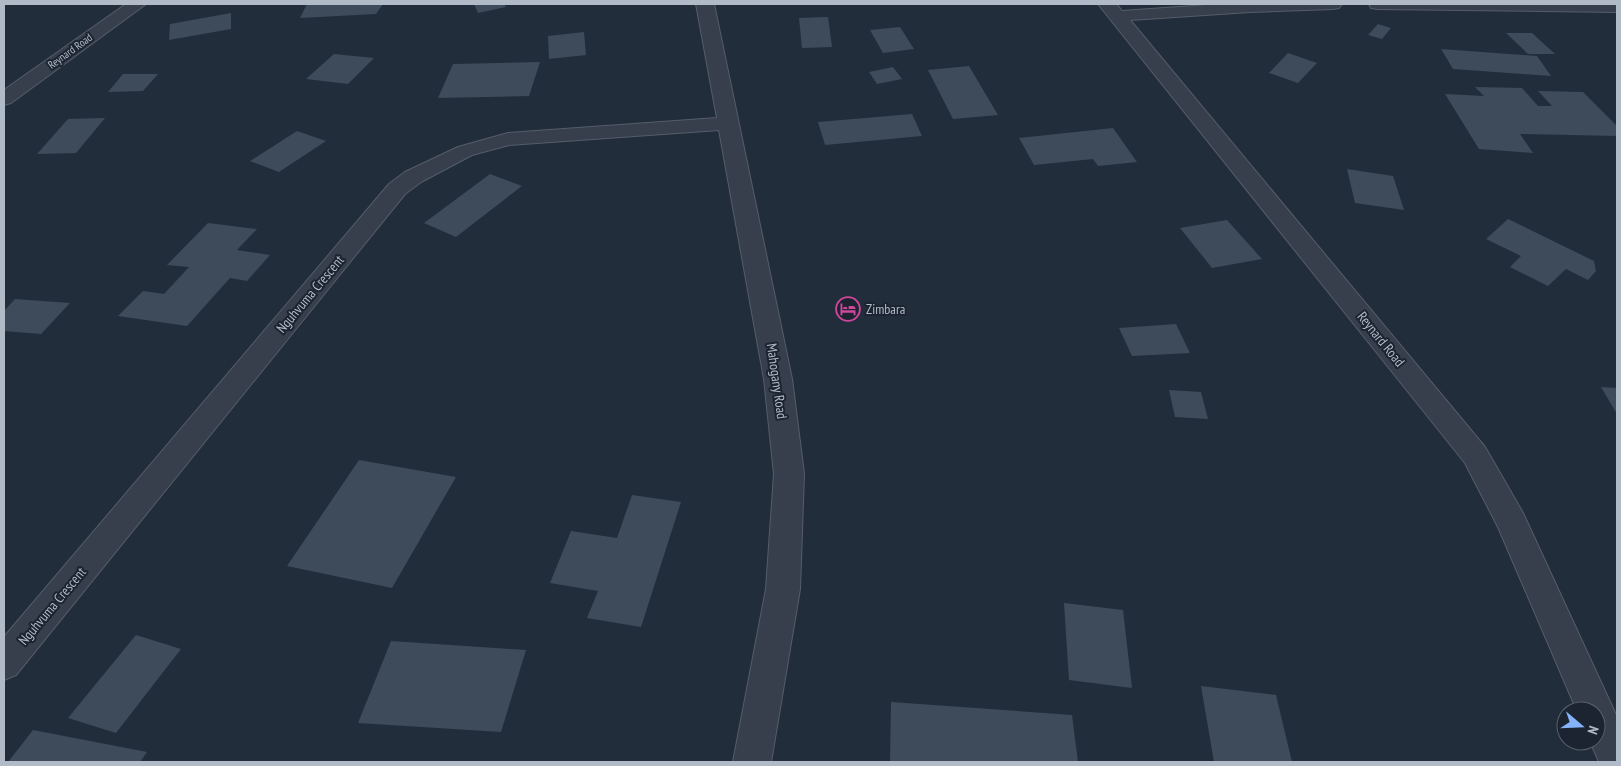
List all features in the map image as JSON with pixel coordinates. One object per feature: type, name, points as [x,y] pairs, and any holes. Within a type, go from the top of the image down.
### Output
[{"type":"street","name":"Reynard Road","points":[[4,99],[137,4]]},
{"type":"street","name":"Mahogany Road","points":[[705,4],[778,379],[789,474],[783,590],[752,762]]},
{"type":"street","points":[[1112,10],[1333,4]]},
{"type":"street","points":[[1377,4],[1617,7]]},
{"type":"street","name":"Reynard Road","points":[[1112,10],[1475,455],[1512,522],[1617,759]]},
{"type":"street","points":[[12,74],[37,76]]},
{"type":"street","name":"Nguhvuma Crescent","points":[[4,663],[396,189],[413,177],[465,151],[508,139],[728,123]]},
{"type":"building","points":[[307,4],[383,4],[376,14],[300,18]]},
{"type":"building","points":[[474,4],[504,4],[506,7],[478,13]]},
{"type":"building","points":[[231,13],[231,29],[169,40],[170,24]]},
{"type":"building","points":[[828,17],[832,47],[802,48],[799,18]]},
{"type":"building","points":[[1378,24],[1391,28],[1382,39],[1368,35]]},
{"type":"building","points":[[900,27],[914,49],[883,53],[870,30]]},
{"type":"building","points":[[584,32],[586,55],[549,59],[548,36]]},
{"type":"building","points":[[1506,33],[1532,33],[1555,54],[1528,54]]},
{"type":"building","points":[[1441,49],[1537,56],[1551,76],[1453,69]]},
{"type":"building","points":[[1288,53],[1317,63],[1298,83],[1269,73]]},
{"type":"building","points":[[334,54],[374,58],[348,84],[306,79]]},
{"type":"building","points":[[540,62],[529,96],[438,98],[453,64]]},
{"type":"building","points":[[969,66],[998,115],[953,119],[928,70]]},
{"type":"building","points":[[893,67],[902,79],[877,84],[869,72]]},
{"type":"building","points":[[123,74],[158,74],[143,91],[108,92]]},
{"type":"building","points":[[1475,87],[1522,88],[1538,106],[1552,106],[1538,91],[1583,92],[1617,126],[1617,136],[1520,134],[1533,153],[1479,149],[1445,94],[1484,96]]},
{"type":"building","points":[[912,114],[922,136],[825,145],[818,122]]},
{"type":"building","points":[[105,118],[76,153],[37,154],[68,119]]},
{"type":"building","points":[[1113,128],[1137,162],[1098,166],[1093,159],[1034,165],[1019,138]]},
{"type":"building","points":[[297,131],[326,141],[279,172],[250,161]]},
{"type":"building","points":[[1347,169],[1393,176],[1404,210],[1355,203]]},
{"type":"building","points":[[490,174],[522,186],[456,237],[424,223]]},
{"type":"building","points":[[1508,219],[1594,261],[1596,271],[1588,280],[1566,269],[1548,286],[1510,267],[1521,256],[1486,239]]},
{"type":"building","points":[[1227,220],[1262,259],[1212,268],[1180,228]]},
{"type":"building","points":[[208,223],[257,229],[237,250],[270,255],[247,281],[230,278],[187,326],[118,316],[143,291],[164,294],[189,267],[167,265]]},
{"type":"building","points":[[15,299],[70,303],[41,334],[4,331],[4,311]]},
{"type":"building","points":[[1176,324],[1190,353],[1132,356],[1119,328]]},
{"type":"building","points":[[1601,387],[1617,388],[1617,414]]},
{"type":"building","points":[[1169,390],[1201,392],[1208,419],[1175,417]]},
{"type":"building","points":[[359,460],[456,477],[392,588],[287,566]]},
{"type":"building","points":[[632,495],[681,502],[641,627],[587,618],[598,591],[550,583],[571,531],[617,538]]},
{"type":"building","points":[[1064,603],[1123,610],[1132,688],[1069,680]]},
{"type":"building","points":[[136,635],[181,649],[116,733],[68,718]]},
{"type":"building","points":[[391,641],[526,650],[501,732],[358,723]]},
{"type":"building","points":[[1201,686],[1276,695],[1292,762],[1214,762]]},
{"type":"building","points":[[891,702],[1072,715],[1078,762],[890,762]]},
{"type":"building","points":[[33,730],[147,752],[140,762],[8,762]]},
{"type":"place","name":"Zimbara","points":[[848,309]]}]
